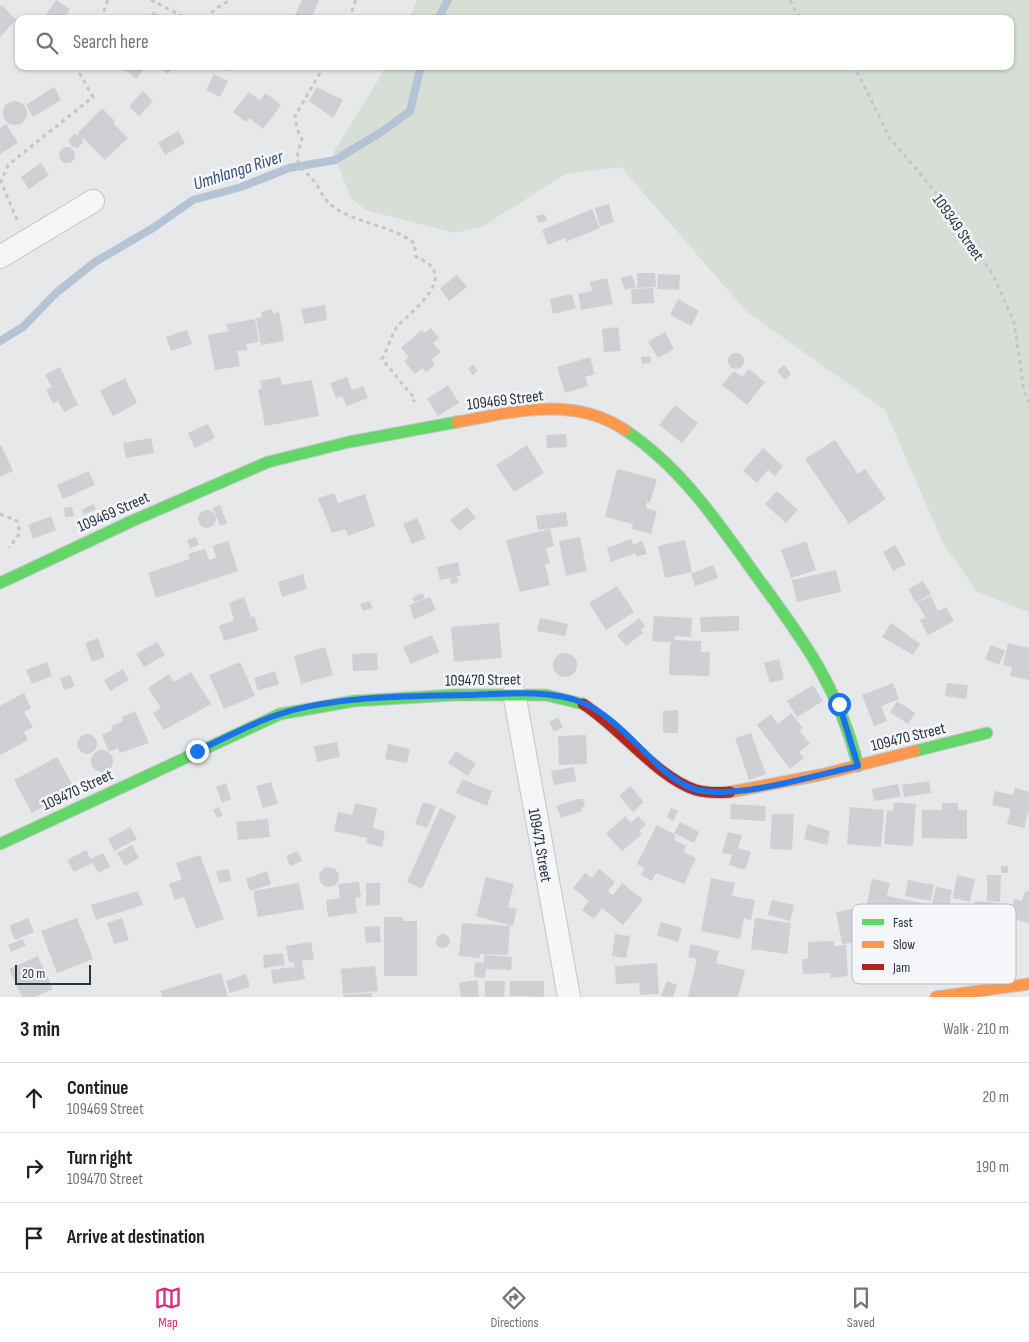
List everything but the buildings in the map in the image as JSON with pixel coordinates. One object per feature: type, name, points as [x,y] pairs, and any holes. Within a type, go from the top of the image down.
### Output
[{"type":"street","points":[[0,258],[93,201]]},
{"type":"street","name":"109469 Street","points":[[0,583],[100,534],[237,474],[291,456],[401,432],[498,414],[548,409],[574,409],[594,414],[614,424],[648,447],[688,485],[739,550],[820,667],[839,704],[858,766]]},
{"type":"street","name":"109470 Street","points":[[0,844],[280,714],[308,707],[382,697],[514,694],[555,696],[581,702],[617,727],[671,777],[696,790],[715,792],[738,790],[858,766],[987,733]]},
{"type":"street","name":"109471 Street","points":[[514,694],[568,997]]},
{"type":"street","points":[[936,997],[1029,984]]},
{"type":"path","points":[[102,15],[108,0]]},
{"type":"path","points":[[151,0],[180,15]]},
{"type":"path","points":[[209,15],[215,8],[230,0]]},
{"type":"path","points":[[350,15],[356,0]]},
{"type":"path","points":[[790,0],[798,15]]},
{"type":"path","points":[[25,242],[1,182],[8,165],[93,97],[80,74],[82,70]]},
{"type":"path","points":[[322,70],[295,116],[297,129],[302,139],[296,158],[298,167],[316,184],[327,201],[344,213],[403,234],[414,243],[416,257],[426,261],[433,268],[435,281],[429,295],[395,329],[382,359],[415,399],[402,419],[401,432]]},
{"type":"path","name":"109349 Street","points":[[855,70],[889,137],[947,206],[993,276],[1014,322],[1024,391],[1029,404]]},
{"type":"path","points":[[0,514],[18,521],[20,533],[8,551]]},
{"type":"shaded area","points":[[417,0],[1029,0],[1029,612],[977,592],[943,543],[885,410],[746,311],[621,167],[565,174],[482,227],[454,233],[366,210],[351,198],[333,153],[385,70],[1014,70],[1014,15],[411,15]]},
{"type":"waterway","name":"Umhlanga River","points":[[440,15],[448,0]]},
{"type":"waterway","name":"Umhlanga River","points":[[0,341],[23,327],[56,293],[95,262],[153,228],[193,200],[241,187],[289,168],[335,160],[383,131],[410,111],[420,70]]},
{"type":"traffic: fast","points":[[0,583],[132,521],[268,462],[349,442],[457,422]]},
{"type":"traffic: fast","points":[[625,430],[662,460],[695,494],[786,617],[828,685],[840,710],[858,766]]},
{"type":"traffic: fast","points":[[0,844],[280,714],[354,701],[454,695],[546,695],[583,704]]},
{"type":"traffic: fast","points":[[915,751],[987,733]]},
{"type":"traffic: slow","points":[[457,422],[521,411],[564,409],[605,419],[625,430]]},
{"type":"traffic: slow","points":[[730,792],[820,775],[915,751]]},
{"type":"traffic: slow","points":[[936,997],[1029,984]]},
{"type":"traffic: jam","points":[[583,704],[611,725],[652,763],[681,784],[700,791],[730,792]]},
{"type":"route","points":[[197,751],[262,721],[308,707],[382,697],[514,694],[555,696],[581,702],[596,712],[617,727],[671,777],[696,790],[715,792],[789,782],[858,766],[852,740],[839,704]]}]
